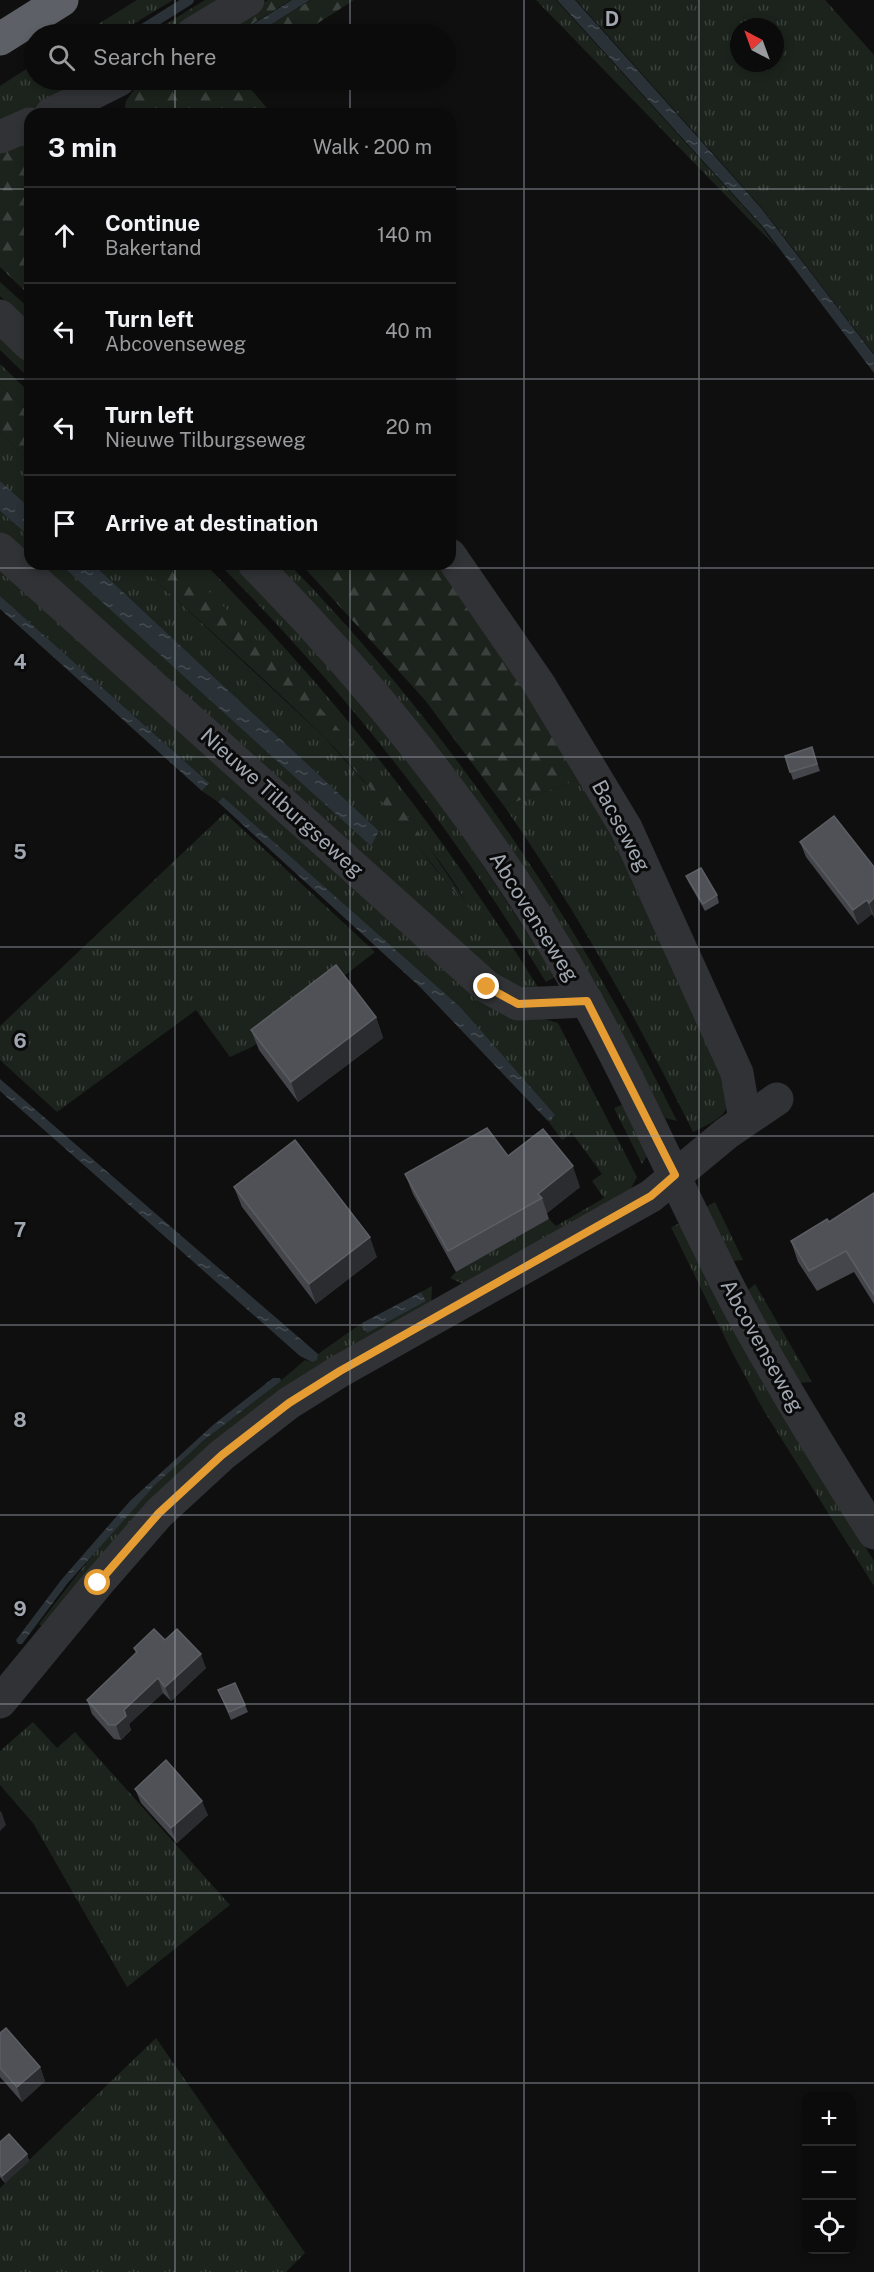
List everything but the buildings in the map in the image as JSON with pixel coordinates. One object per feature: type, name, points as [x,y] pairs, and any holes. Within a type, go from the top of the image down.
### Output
[{"type":"highway","points":[[0,39],[62,0]]},
{"type":"street","points":[[208,24],[248,0]]},
{"type":"street","points":[[82,108],[97,105],[110,90]]},
{"type":"street","points":[[0,137],[24,127]]},
{"type":"street","points":[[0,316],[24,339]]},
{"type":"street","name":"Nieuwe Tilburgseweg","points":[[0,549],[487,987],[518,1004],[587,1001]]},
{"type":"street","name":"Bacseweg","points":[[456,564],[539,684],[626,828],[737,1073],[745,1120]]},
{"type":"street","name":"Abcovenseweg","points":[[259,570],[374,695],[461,806],[513,881],[587,1001],[739,1307],[775,1373],[874,1533]]},
{"type":"street","points":[[0,1702],[152,1522],[222,1455],[289,1403],[340,1371],[651,1196],[745,1120],[777,1099]]},
{"type":"green space","points":[[137,0],[173,0],[133,24],[98,24]]},
{"type":"green space","points":[[205,0],[227,0],[188,24],[166,24]]},
{"type":"green space","points":[[268,0],[291,0],[252,24],[228,24]]},
{"type":"green space","points":[[311,0],[354,0],[317,24],[272,24]]},
{"type":"green space","points":[[536,0],[556,0],[762,227],[776,247]]},
{"type":"green space","points":[[576,0],[825,0],[874,55],[874,354],[761,207]]},
{"type":"green space","points":[[24,70],[24,90],[76,90],[37,108],[24,108],[24,114],[0,125],[0,86]]},
{"type":"green space","points":[[134,90],[252,90],[267,108],[125,108],[126,101]]},
{"type":"green space","points":[[24,134],[24,290],[0,267],[0,144]]},
{"type":"green space","points":[[0,282],[24,304],[24,318],[0,296]]},
{"type":"green space","points":[[0,337],[24,360],[24,373],[0,350]]},
{"type":"green space","points":[[0,364],[24,387],[24,408],[0,384]]},
{"type":"green space","points":[[0,384],[24,408],[24,455],[0,433]]},
{"type":"green space","points":[[0,433],[24,455],[24,503],[0,481]]},
{"type":"green space","points":[[0,511],[24,532],[24,561],[0,540]]},
{"type":"green space","points":[[0,559],[527,1014],[558,1023],[637,1177],[627,1196],[470,1287],[450,1278],[456,1272],[549,1219],[556,1226],[604,1198],[592,1181],[602,1174],[572,1133],[562,1140],[548,1121],[554,1115],[223,797],[218,802],[202,791],[209,783],[0,596]]},
{"type":"green space","points":[[34,570],[67,570],[371,845],[379,831],[99,570],[144,570],[323,736],[395,816],[432,865],[468,906],[439,860],[335,728],[275,661],[187,570],[211,570],[299,664],[343,715],[385,767],[464,874],[539,989],[514,990]]},
{"type":"green space","points":[[145,570],[187,570],[226,608],[334,723],[370,766],[472,911],[341,755]]},
{"type":"green space","points":[[225,570],[238,570],[369,713],[431,791],[468,843],[555,977],[546,982],[510,924],[435,815],[354,712]]},
{"type":"green space","points":[[278,570],[295,570],[347,626],[455,758],[505,827],[552,898],[596,971],[677,1121],[665,1118],[631,1050]]},
{"type":"green space","points":[[306,570],[450,570],[586,777],[504,806],[425,700]]},
{"type":"green space","points":[[586,777],[722,1063],[727,1090],[727,1106],[724,1113],[717,1119],[693,1132],[650,1048],[581,925],[504,806]]},
{"type":"green space","points":[[225,813],[375,952],[252,1047],[230,1057],[196,1010],[57,1112],[0,1060],[0,1026]]},
{"type":"green space","points":[[624,1104],[648,1154],[642,1164],[614,1108]]},
{"type":"green space","points":[[715,1202],[743,1260],[733,1261],[706,1207]]},
{"type":"green space","points":[[680,1223],[738,1339],[766,1389],[874,1561],[874,1586],[764,1411],[732,1352],[671,1227]]},
{"type":"green space","points":[[755,1284],[812,1382],[798,1383],[747,1291]]},
{"type":"green space","points":[[432,1286],[431,1309],[348,1355],[48,1631],[39,1624],[123,1519],[160,1479],[195,1448],[305,1360],[312,1362],[318,1354],[362,1323],[367,1332],[426,1301],[421,1292]]},
{"type":"green space","points":[[33,1722],[57,1748],[75,1732],[230,1905],[127,1987],[33,1823],[0,1785],[0,1751]]},
{"type":"green space","points":[[156,2038],[305,2253],[286,2272],[0,2272],[0,2188]]},
{"type":"water","points":[[292,0],[310,0],[272,24],[253,24]]},
{"type":"water","points":[[557,0],[575,0],[761,208],[874,355],[874,373],[763,227]]},
{"type":"water","points":[[0,481],[24,503],[24,532],[0,511]]},
{"type":"water","points":[[67,570],[99,570],[379,831],[371,846]]},
{"type":"water","points":[[0,596],[209,783],[202,791],[0,609]]},
{"type":"water","points":[[223,797],[460,1007],[555,1115],[548,1121],[420,987],[218,802]]},
{"type":"water","points":[[0,1079],[318,1354],[317,1360],[312,1362],[300,1356],[0,1091]]},
{"type":"water","points":[[421,1292],[426,1301],[367,1333],[362,1323]]},
{"type":"water","points":[[273,1378],[280,1378],[281,1381],[203,1441],[155,1485],[67,1584],[22,1644],[18,1644],[16,1640],[62,1579],[130,1501],[213,1425]]},
{"type":"waterway","points":[[151,24],[189,0]]},
{"type":"route","points":[[98,1583],[159,1513],[222,1455],[289,1403],[340,1371],[651,1196],[675,1175],[587,1001],[552,1005],[518,1004],[487,987]]}]
